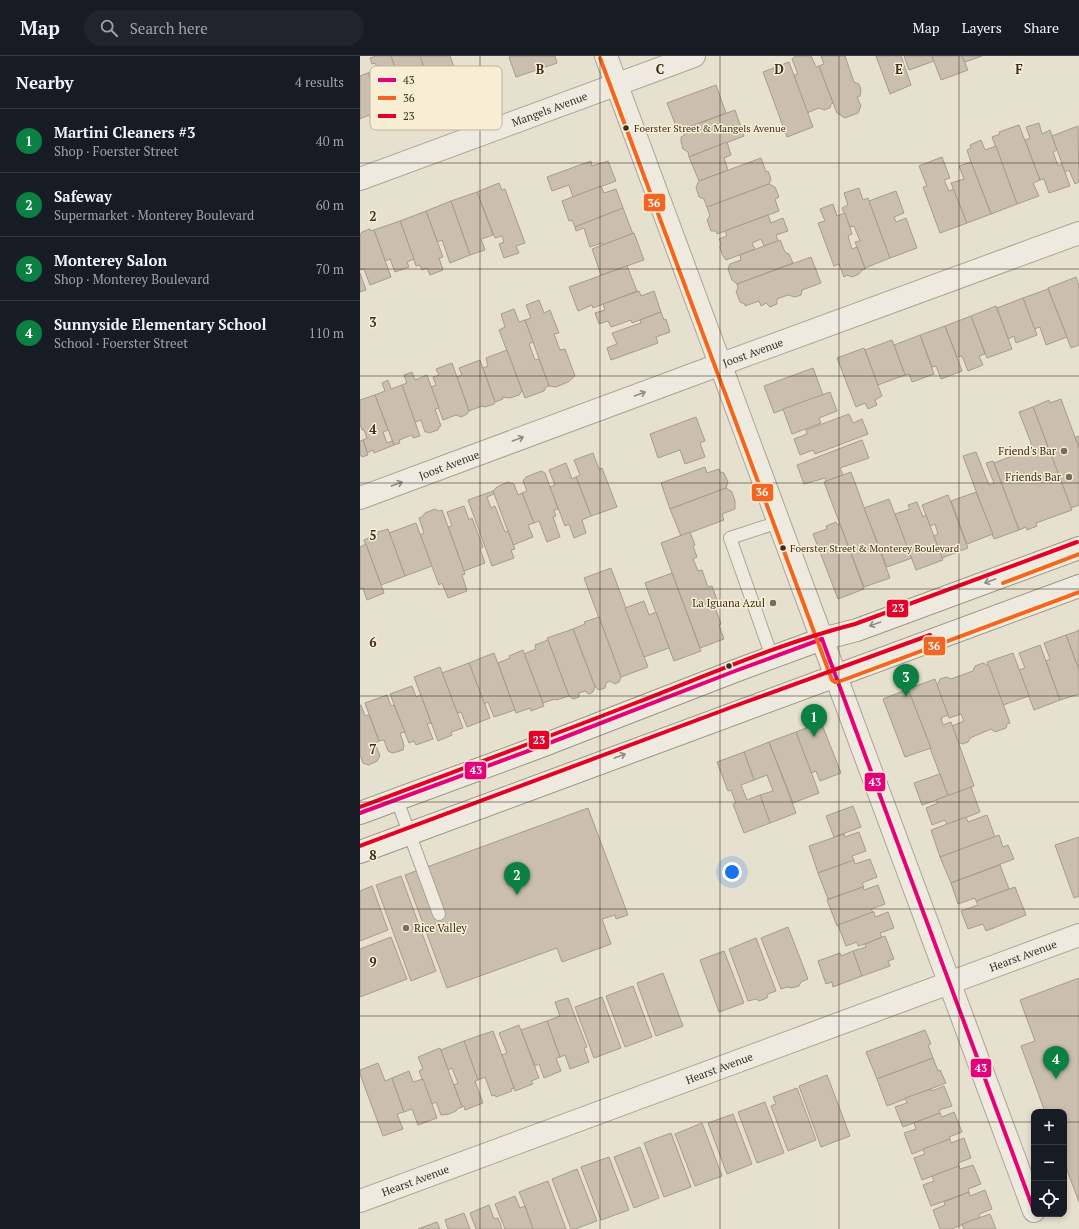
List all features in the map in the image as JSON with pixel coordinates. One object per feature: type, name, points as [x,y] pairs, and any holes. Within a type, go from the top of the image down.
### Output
[{"type":"street","points":[[606,56],[1031,1203]]},
{"type":"street","name":"Mangels Avenue","points":[[502,126],[694,56]]},
{"type":"street","name":"Mangels Avenue","points":[[360,179],[492,130]]},
{"type":"street","name":"Joost Avenue","points":[[360,498],[720,364],[1079,233]]},
{"type":"street","points":[[360,813],[588,729],[772,657],[822,639],[857,630],[1079,548]]},
{"type":"street","points":[[360,852],[1079,586]]},
{"type":"street","name":"Hearst Avenue","points":[[360,1201],[1079,935]]},
{"type":"street","points":[[1036,1217],[1041,1229]]},
{"type":"lane","points":[[772,657],[730,538],[779,522]]},
{"type":"lane","points":[[397,800],[439,914]]},
{"type":"building","points":[[376,56],[391,56],[395,66],[376,66],[375,63],[372,64],[370,58]]},
{"type":"building","points":[[391,56],[420,56],[424,66],[395,66]]},
{"type":"building","points":[[420,56],[450,56],[454,66],[424,66]]},
{"type":"building","points":[[555,56],[557,63],[516,77],[509,57]]},
{"type":"building","points":[[795,56],[811,56],[816,67],[819,66],[833,103],[831,104],[830,108],[824,110],[819,108],[807,113],[794,75],[798,74],[792,59]]},
{"type":"building","points":[[821,56],[845,56],[854,82],[859,84],[861,90],[860,96],[857,97],[861,106],[858,113],[845,118],[837,113],[819,66],[824,64]]},
{"type":"building","points":[[876,56],[901,56],[911,85],[890,94]]},
{"type":"building","points":[[904,56],[932,56],[934,61],[909,70]]},
{"type":"building","points":[[932,56],[962,56],[968,70],[941,80]]},
{"type":"building","points":[[962,56],[982,56],[965,62]]},
{"type":"building","points":[[789,62],[813,127],[787,137],[763,72]]},
{"type":"building","points":[[368,73],[370,79],[370,118],[369,115],[360,119],[360,76]]},
{"type":"building","points":[[716,85],[726,113],[678,131],[667,103]]},
{"type":"building","points":[[735,110],[744,136],[689,157],[688,152],[683,149],[681,142],[681,137],[685,135],[683,132],[687,131],[687,128]]},
{"type":"building","points":[[1039,123],[1042,134],[1050,130],[1057,150],[1053,152],[1058,166],[1062,164],[1070,186],[1049,193],[1044,179],[1040,180],[1025,140],[1030,138],[1026,127]]},
{"type":"building","points":[[1019,125],[1040,180],[1033,183],[1039,196],[1017,204],[992,137],[1000,134],[999,132]]},
{"type":"building","points":[[1078,126],[1079,182],[1075,184],[1069,170],[1065,172],[1052,136]]},
{"type":"building","points":[[981,140],[985,150],[996,146],[1017,204],[991,214],[967,150],[971,148],[970,145]]},
{"type":"building","points":[[727,142],[731,155],[724,158],[728,170],[699,181],[689,157]]},
{"type":"building","points":[[942,157],[950,178],[944,180],[949,191],[954,189],[967,223],[940,233],[923,187],[927,186],[919,166]]},
{"type":"building","points":[[761,158],[766,172],[768,171],[771,179],[769,184],[707,207],[704,199],[699,197],[696,187],[699,181]]},
{"type":"building","points":[[591,161],[592,166],[608,161],[616,181],[573,197],[569,185],[552,191],[547,177]]},
{"type":"building","points":[[971,162],[991,214],[967,223],[951,183],[964,179],[959,166]]},
{"type":"building","points":[[499,183],[502,190],[505,189],[525,243],[516,246],[519,253],[504,258],[499,244],[504,242],[502,236],[495,238],[477,192]]},
{"type":"building","points":[[769,184],[775,187],[779,197],[775,199],[779,211],[717,234],[716,231],[711,231],[707,220],[710,216],[707,207]]},
{"type":"building","points":[[601,186],[604,193],[616,189],[623,208],[575,227],[572,220],[569,221],[562,201]]},
{"type":"building","points":[[859,188],[863,200],[868,198],[890,258],[865,268],[855,242],[860,241],[854,226],[850,227],[842,208],[848,205],[844,193]]},
{"type":"building","points":[[896,191],[904,213],[894,217],[896,222],[906,218],[917,248],[890,258],[869,201]]},
{"type":"building","points":[[477,192],[493,235],[481,239],[485,250],[470,255],[451,201]]},
{"type":"building","points":[[451,201],[470,255],[450,263],[442,240],[437,242],[426,211]]},
{"type":"building","points":[[833,204],[837,216],[845,213],[852,234],[848,236],[852,249],[857,247],[865,269],[852,277],[847,275],[844,277],[839,264],[834,266],[818,223],[825,221],[820,209]]},
{"type":"building","points":[[623,208],[633,234],[602,245],[602,243],[590,247],[584,228],[576,231],[575,227]]},
{"type":"building","points":[[426,211],[443,257],[439,258],[443,270],[430,275],[427,268],[422,270],[420,265],[416,266],[400,221]]},
{"type":"building","points":[[768,215],[771,223],[783,218],[788,231],[776,235],[778,241],[764,246],[761,239],[752,243],[755,249],[726,260],[722,254],[719,239],[727,236],[725,231]]},
{"type":"building","points":[[400,221],[414,259],[407,262],[409,267],[395,272],[390,259],[385,261],[374,230]]},
{"type":"building","points":[[370,229],[371,231],[374,230],[391,277],[370,285],[364,269],[360,270],[360,235],[362,232]]},
{"type":"building","points":[[634,233],[644,260],[601,275],[592,249]]},
{"type":"building","points":[[780,240],[785,252],[789,254],[793,263],[737,284],[732,280],[728,269],[730,264],[741,260],[740,255]]},
{"type":"building","points":[[811,257],[821,283],[802,290],[801,295],[795,297],[788,295],[777,299],[777,304],[770,307],[766,303],[761,306],[759,301],[745,306],[745,304],[740,302],[736,291],[738,288],[737,284]]},
{"type":"building","points":[[627,266],[637,291],[593,308],[592,305],[578,311],[569,287]]},
{"type":"building","points":[[360,273],[366,290],[360,292]]},
{"type":"building","points":[[1076,277],[1079,286],[1079,345],[1071,348],[1048,288]]},
{"type":"building","points":[[1048,289],[1067,337],[1046,345],[1040,327],[1034,329],[1023,298]]},
{"type":"building","points":[[639,291],[641,296],[654,291],[661,312],[632,323],[631,320],[611,327],[608,321],[599,324],[595,313],[605,310],[603,304]]},
{"type":"building","points":[[1023,298],[1037,335],[1016,343],[1014,336],[1008,339],[997,308]]},
{"type":"building","points":[[539,300],[544,313],[550,310],[559,333],[554,334],[560,350],[565,349],[575,376],[568,382],[556,387],[549,386],[525,320],[531,318],[526,305]]},
{"type":"building","points":[[996,306],[1012,349],[987,358],[971,316]]},
{"type":"building","points":[[514,309],[519,322],[525,320],[533,342],[529,344],[535,360],[539,359],[549,386],[546,387],[544,391],[525,398],[499,330],[505,327],[501,314]]},
{"type":"building","points":[[661,312],[664,320],[666,319],[670,332],[656,337],[658,343],[611,360],[607,348],[617,344],[612,333],[641,323],[640,320]]},
{"type":"building","points":[[971,316],[985,354],[979,356],[983,365],[968,371],[962,356],[957,357],[945,326]]},
{"type":"building","points":[[945,326],[962,371],[941,379],[936,366],[932,367],[920,335]]},
{"type":"building","points":[[920,335],[934,374],[912,382],[909,374],[905,375],[894,345]]},
{"type":"building","points":[[892,340],[905,375],[878,385],[865,350]]},
{"type":"building","points":[[864,348],[882,396],[875,400],[877,405],[868,409],[865,403],[856,407],[837,358]]},
{"type":"building","points":[[507,350],[522,391],[519,395],[510,398],[502,397],[503,399],[495,402],[483,368],[488,366],[486,358]]},
{"type":"building","points":[[480,360],[495,402],[494,404],[485,407],[482,406],[469,411],[457,377],[462,375],[459,368]]},
{"type":"building","points":[[452,363],[469,411],[461,417],[456,415],[443,420],[431,387],[436,385],[433,377],[439,375],[436,369]]},
{"type":"building","points":[[813,368],[823,395],[774,413],[764,386]]},
{"type":"building","points":[[412,372],[415,380],[427,375],[439,408],[435,409],[441,426],[438,430],[429,433],[425,432],[421,420],[415,422],[402,385],[407,383],[404,375]]},
{"type":"building","points":[[388,380],[391,389],[402,385],[420,436],[413,438],[412,435],[399,440],[400,443],[394,445],[375,395],[385,391],[382,383]]},
{"type":"building","points":[[830,392],[837,411],[819,418],[821,423],[792,434],[783,409]]},
{"type":"building","points":[[375,395],[388,430],[383,432],[387,443],[392,441],[394,445],[374,453],[373,450],[367,453],[363,440],[367,438],[360,424],[360,400]]},
{"type":"building","name":"Friends Bar","points":[[1061,399],[1079,448],[1079,505],[1071,508],[1033,407],[1049,400],[1050,403]]},
{"type":"building","points":[[1033,407],[1072,510],[1036,523],[1037,526],[1027,530],[1026,527],[1019,530],[994,463],[1033,448],[1019,412]]},
{"type":"building","points":[[849,414],[853,423],[862,419],[868,434],[815,454],[813,450],[800,455],[794,439],[807,434],[806,430]]},
{"type":"building","points":[[696,417],[705,441],[700,443],[705,457],[685,464],[680,450],[658,458],[650,434]]},
{"type":"building","points":[[1079,436],[1079,448],[1075,437]]},
{"type":"building","points":[[363,440],[368,455],[362,457],[360,455],[360,441]]},
{"type":"building","points":[[862,440],[869,458],[840,468],[843,475],[826,481],[825,478],[804,484],[797,465]]},
{"type":"building","points":[[976,452],[989,485],[994,483],[986,463],[993,461],[1019,530],[994,539],[963,456]]},
{"type":"building","points":[[593,453],[599,469],[602,468],[617,507],[591,516],[576,477],[580,475],[574,460]]},
{"type":"building","points":[[566,463],[572,479],[576,477],[591,516],[582,520],[586,533],[574,538],[569,524],[565,526],[550,487],[555,485],[549,470]]},
{"type":"building","points":[[705,467],[707,473],[719,469],[720,472],[724,473],[728,482],[726,488],[670,509],[661,483]]},
{"type":"building","points":[[541,471],[545,473],[558,509],[554,510],[556,516],[553,517],[560,537],[547,542],[539,521],[534,523],[522,493],[527,491],[523,481],[526,477]]},
{"type":"building","points":[[851,472],[890,578],[864,587],[824,482]]},
{"type":"building","points":[[508,482],[514,484],[518,495],[522,493],[534,523],[528,525],[533,537],[513,545],[493,491],[497,487]]},
{"type":"building","points":[[726,488],[732,492],[735,501],[735,509],[722,514],[724,520],[681,536],[670,509]]},
{"type":"building","points":[[493,491],[494,494],[487,497],[491,508],[495,506],[505,532],[508,531],[515,549],[511,550],[514,558],[492,566],[468,500]]},
{"type":"building","points":[[976,492],[993,534],[967,544],[951,501]]},
{"type":"building","points":[[948,495],[968,548],[942,558],[934,536],[938,534],[935,524],[930,526],[922,505]]},
{"type":"building","points":[[889,499],[912,558],[887,567],[864,508]]},
{"type":"building","points":[[917,502],[923,517],[926,515],[943,560],[916,570],[895,514],[910,509],[908,505]]},
{"type":"building","points":[[464,506],[469,520],[472,518],[483,547],[480,549],[485,563],[464,571],[448,527],[452,526],[447,512]]},
{"type":"building","points":[[435,509],[439,511],[442,510],[465,574],[462,575],[467,591],[448,598],[442,583],[439,585],[420,535],[424,533],[419,518],[425,513]]},
{"type":"building","points":[[836,522],[838,525],[840,524],[864,589],[838,599],[813,534],[827,529],[826,526]]},
{"type":"building","points":[[416,523],[432,566],[405,576],[389,533]]},
{"type":"building","points":[[388,529],[405,576],[381,585],[364,540],[379,534],[378,532]]},
{"type":"building","points":[[690,532],[695,545],[693,546],[697,557],[693,559],[698,571],[702,570],[708,587],[712,586],[719,605],[715,607],[724,639],[700,648],[661,543]]},
{"type":"building","points":[[366,544],[384,593],[367,600],[363,588],[360,589],[360,547]]},
{"type":"building","points":[[611,568],[648,667],[621,677],[584,578]]},
{"type":"building","points":[[672,573],[701,651],[674,661],[645,583]]},
{"type":"building","points":[[644,601],[649,615],[656,612],[669,648],[644,657],[625,608]]},
{"type":"building","points":[[599,617],[621,677],[619,682],[615,684],[610,681],[606,683],[605,688],[599,690],[595,687],[573,629],[585,624],[584,622]]},
{"type":"building","points":[[573,629],[595,687],[593,692],[589,694],[585,691],[579,693],[579,697],[573,699],[569,696],[547,638]]},
{"type":"building","points":[[1079,629],[1079,670],[1066,635],[1078,631]]},
{"type":"building","points":[[1066,635],[1079,670],[1079,694],[1060,700],[1046,661],[1050,659],[1044,643]]},
{"type":"building","points":[[548,640],[569,696],[543,703],[524,654],[536,649],[535,645]]},
{"type":"building","points":[[1040,645],[1060,700],[1034,710],[1019,670],[1025,668],[1019,653]]},
{"type":"building","points":[[523,650],[544,706],[531,711],[530,708],[516,713],[498,663]]},
{"type":"building","points":[[494,653],[515,710],[494,717],[488,702],[484,704],[469,663]]},
{"type":"building","points":[[1013,653],[1029,696],[1003,705],[987,662]]},
{"type":"building","points":[[469,663],[490,718],[467,727],[461,712],[457,713],[442,673]]},
{"type":"building","points":[[983,663],[989,666],[1010,723],[1007,724],[1006,728],[995,732],[991,729],[970,738],[968,742],[963,744],[958,742],[952,726],[964,721],[961,714],[949,718],[937,686],[940,679],[947,677],[951,679],[973,671],[975,666]]},
{"type":"building","points":[[440,667],[463,728],[451,732],[452,735],[438,741],[414,677]]},
{"type":"building","points":[[935,679],[948,715],[941,718],[943,725],[951,722],[974,786],[948,796],[908,689]]},
{"type":"building","points":[[412,686],[416,697],[421,695],[431,723],[427,724],[433,739],[416,745],[414,741],[409,743],[390,694]]},
{"type":"building","points":[[908,689],[931,748],[905,757],[883,699]]},
{"type":"building","points":[[387,695],[391,706],[394,705],[405,732],[400,733],[404,745],[403,750],[393,753],[388,751],[384,740],[379,741],[365,703]]},
{"type":"building","points":[[360,705],[365,716],[369,715],[379,741],[375,743],[380,756],[377,761],[369,765],[363,763],[360,755]]},
{"type":"building","points":[[821,722],[841,773],[820,781],[816,771],[811,773],[796,732]]},
{"type":"building","points":[[796,732],[819,793],[793,803],[769,742]]},
{"type":"building","points":[[769,742],[796,813],[770,823],[760,795],[773,791],[767,775],[754,780],[744,752]]},
{"type":"building","points":[[744,752],[754,780],[741,785],[747,800],[760,795],[770,823],[744,833],[733,804],[736,803],[731,790],[728,791],[717,762]]},
{"type":"building","points":[[940,774],[948,796],[922,805],[914,783]]},
{"type":"building","points":[[971,787],[980,812],[947,825],[945,820],[932,825],[926,808],[938,803],[936,800]]},
{"type":"building","points":[[853,806],[861,827],[834,837],[826,816]]},
{"type":"building","points":[[588,808],[628,915],[616,919],[615,915],[602,919],[611,944],[562,962],[557,948],[447,988],[405,875]]},
{"type":"building","points":[[987,815],[995,837],[940,857],[931,830],[966,817],[968,822]]},
{"type":"building","points":[[859,832],[866,851],[852,856],[854,860],[818,873],[809,846],[844,834],[845,837]]},
{"type":"building","points":[[999,835],[1003,847],[1008,845],[1014,859],[951,883],[940,857]]},
{"type":"building","points":[[1079,837],[1079,896],[1074,898],[1055,845]]},
{"type":"building","points":[[870,859],[877,877],[862,883],[864,887],[828,899],[818,873],[854,860],[855,864]]},
{"type":"building","points":[[1000,865],[1009,889],[976,901],[975,898],[958,904],[951,883]]},
{"type":"building","name":"Rice Valley","points":[[401,876],[436,971],[411,981],[376,885]]},
{"type":"building","points":[[878,885],[885,904],[871,909],[873,912],[837,926],[827,900],[863,887],[864,890]]},
{"type":"building","points":[[372,886],[388,930],[360,941],[360,891]]},
{"type":"building","points":[[1015,887],[1026,915],[986,931],[983,924],[968,929],[961,911],[978,905],[976,901]]},
{"type":"building","points":[[873,912],[875,917],[888,912],[894,928],[880,933],[882,937],[865,944],[858,946],[857,942],[846,946],[838,925]]},
{"type":"building","points":[[788,927],[808,979],[801,982],[799,986],[781,989],[761,938]]},
{"type":"building","points":[[885,936],[894,959],[888,961],[890,966],[862,976],[853,951],[866,947],[865,944]]},
{"type":"building","points":[[391,937],[407,979],[360,997],[360,949]]},
{"type":"building","points":[[756,938],[776,991],[768,994],[767,998],[759,1001],[756,999],[748,1001],[729,949]]},
{"type":"building","points":[[724,951],[744,1003],[719,1012],[700,960]]},
{"type":"building","points":[[853,951],[862,976],[833,987],[832,982],[826,984],[818,961],[840,953],[841,956]]},
{"type":"building","points":[[663,973],[683,1026],[656,1036],[637,983]]},
{"type":"building","points":[[1079,978],[1079,1202],[1067,1170],[1067,1109],[1044,1109],[1021,1046],[1035,1041],[1020,1000]]},
{"type":"building","points":[[633,986],[652,1037],[625,1047],[606,996]]},
{"type":"building","points":[[602,997],[621,1048],[594,1058],[575,1007]]},
{"type":"building","points":[[568,998],[587,1047],[584,1048],[589,1062],[570,1069],[565,1055],[560,1057],[547,1021],[560,1016],[555,1002]]},
{"type":"building","points":[[547,1021],[560,1057],[556,1058],[561,1071],[544,1078],[539,1064],[535,1066],[521,1030]]},
{"type":"building","points":[[519,1025],[539,1078],[531,1081],[533,1084],[515,1091],[502,1055],[507,1053],[499,1033]]},
{"type":"building","points":[[925,1030],[931,1044],[928,1045],[933,1058],[877,1079],[866,1052]]},
{"type":"building","points":[[493,1031],[514,1088],[511,1089],[512,1091],[496,1097],[495,1095],[492,1096],[485,1077],[478,1080],[464,1041]]},
{"type":"building","points":[[464,1041],[478,1080],[475,1081],[483,1103],[465,1110],[464,1106],[462,1107],[454,1085],[458,1083],[452,1068],[448,1070],[441,1050]]},
{"type":"building","points":[[440,1048],[462,1107],[449,1114],[441,1115],[436,1102],[432,1104],[419,1071],[423,1069],[418,1057]]},
{"type":"building","points":[[933,1058],[938,1071],[940,1070],[946,1083],[887,1106],[877,1079]]},
{"type":"building","points":[[378,1063],[385,1081],[392,1078],[404,1112],[397,1114],[403,1129],[383,1136],[360,1074],[360,1070]]},
{"type":"building","points":[[409,1071],[413,1082],[423,1079],[437,1118],[418,1125],[412,1109],[404,1112],[392,1078]]},
{"type":"building","points":[[827,1075],[850,1136],[821,1147],[799,1086]]},
{"type":"building","points":[[944,1086],[952,1106],[939,1110],[940,1113],[903,1127],[895,1107],[907,1103],[905,1098],[931,1089],[932,1091]]},
{"type":"building","points":[[797,1088],[816,1140],[788,1151],[771,1106],[776,1104],[773,1097]]},
{"type":"building","points":[[765,1102],[784,1153],[757,1163],[738,1112]]},
{"type":"building","points":[[954,1112],[962,1132],[949,1137],[950,1139],[912,1154],[904,1133],[916,1129],[914,1123],[940,1113],[942,1117]]},
{"type":"building","points":[[733,1114],[752,1164],[727,1174],[708,1123]]},
{"type":"building","points":[[702,1123],[722,1176],[695,1186],[675,1134]]},
{"type":"building","points":[[671,1133],[691,1187],[664,1197],[644,1143]]},
{"type":"building","points":[[964,1138],[971,1158],[958,1163],[959,1166],[922,1180],[914,1158],[925,1154],[923,1149],[950,1139],[951,1143]]},
{"type":"building","points":[[640,1147],[659,1198],[634,1208],[614,1157]]},
{"type":"building","points":[[609,1157],[629,1210],[601,1220],[581,1167]]},
{"type":"building","points":[[973,1165],[981,1184],[968,1189],[969,1192],[931,1206],[923,1185],[934,1181],[932,1176],[959,1166],[960,1169]]},
{"type":"building","points":[[577,1169],[597,1221],[571,1229],[552,1179]]},
{"type":"building","points":[[548,1181],[566,1229],[533,1229],[519,1192]]},
{"type":"building","points":[[985,1190],[992,1209],[979,1214],[980,1218],[951,1229],[940,1229],[933,1210],[945,1205],[944,1202],[969,1192],[970,1196]]},
{"type":"building","points":[[515,1196],[520,1208],[525,1206],[533,1229],[505,1229],[495,1204]]},
{"type":"building","points":[[489,1205],[494,1219],[498,1218],[502,1229],[476,1229],[470,1213]]},
{"type":"building","points":[[464,1213],[470,1229],[448,1229],[445,1220]]},
{"type":"building","points":[[990,1214],[996,1229],[964,1229],[962,1224]]},
{"type":"building","points":[[437,1222],[440,1229],[418,1229]]},
{"type":"transit line","name":"36","points":[[600,58],[832,680],[838,682],[1079,592]]},
{"type":"transit line","name":"23","points":[[360,807],[569,729],[800,640],[855,624],[1077,542]]},
{"type":"transit line","name":"36","points":[[1003,583],[1079,554]]},
{"type":"transit line","name":"23","points":[[360,846],[740,704],[930,635]]},
{"type":"transit line","name":"43","points":[[822,639],[1031,1203]]},
{"type":"transit line","name":"43","points":[[360,813],[539,747],[822,639]]},
{"type":"place","name":"Foerster Street & Mangels Avenue","points":[[626,128]]},
{"type":"place","name":"Friend's Bar","points":[[1064,451]]},
{"type":"place","name":"Friends Bar","points":[[1069,477]]},
{"type":"place","name":"Foerster Street & Monterey Boulevard","points":[[783,548]]},
{"type":"place","name":"La Iguana Azul","points":[[773,603]]},
{"type":"place","name":"Monterey Salon","points":[[906,697]]},
{"type":"place","name":"Martini Cleaners #3","points":[[814,737]]},
{"type":"place","name":"Safeway","points":[[517,895]]},
{"type":"place","name":"Rice Valley","points":[[406,928]]},
{"type":"place","name":"Sunnyside Elementary School","points":[[1056,1079]]}]
